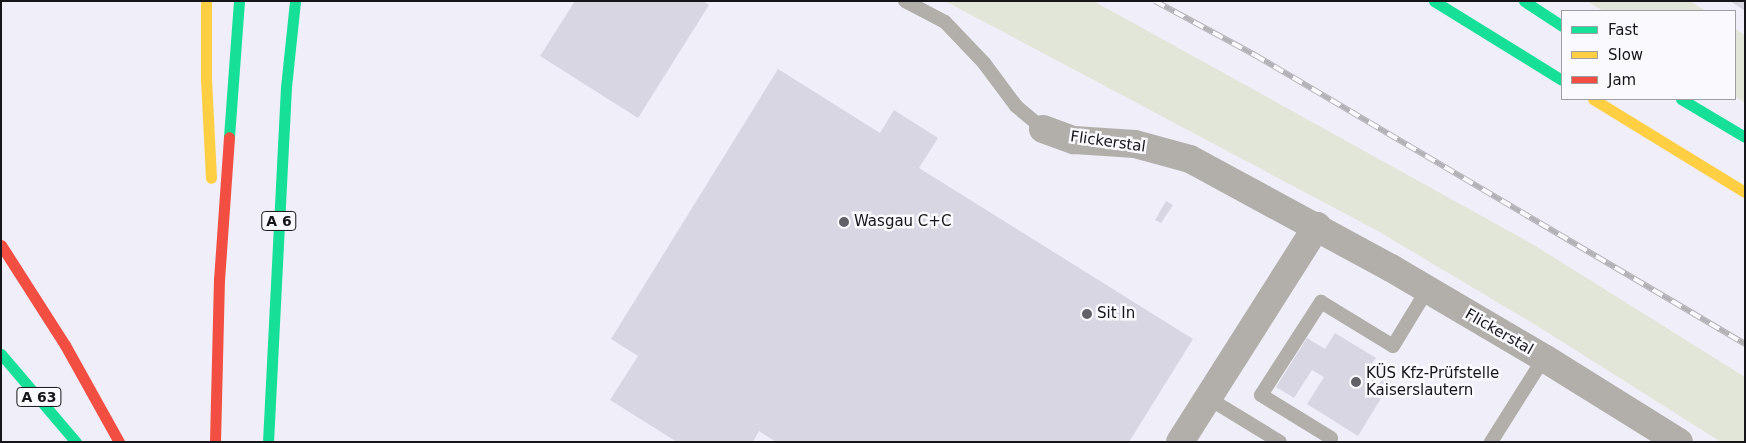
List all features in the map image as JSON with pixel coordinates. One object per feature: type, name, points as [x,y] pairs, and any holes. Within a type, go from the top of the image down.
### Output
[{"type":"main road","points":[[206,1],[206,79],[219,280]]},
{"type":"main road","points":[[215,442],[219,280],[239,1]]},
{"type":"main road","name":"A 6","points":[[268,442],[286,87],[294,1]]},
{"type":"main road","points":[[1434,1],[1561,79]]},
{"type":"main road","points":[[1524,1],[1561,25]]},
{"type":"main road","points":[[1595,100],[1745,192]]},
{"type":"main road","points":[[1683,100],[1745,137]]},
{"type":"main road","points":[[1,245],[65,346],[119,442]]},
{"type":"main road","name":"A 63","points":[[1,354],[76,442]]},
{"type":"street","name":"Flickerstal","points":[[1043,129],[1074,140],[1135,144],[1190,159],[1317,226],[1544,358],[1679,442]]},
{"type":"street","points":[[1180,442],[1317,226]]},
{"type":"lane","name":"Flickerstal","points":[[905,1],[945,22],[984,64],[1016,106],[1043,129]]},
{"type":"lane","points":[[1329,442],[1331,438],[1261,395],[1321,302],[1393,346],[1427,290]]},
{"type":"lane","points":[[1491,442],[1544,358]]},
{"type":"lane","points":[[1208,398],[1280,442]]},
{"type":"shaded area","points":[[945,1],[1093,1],[1126,19],[1534,245],[1745,377],[1745,442],[1721,442],[1539,327],[1376,230]]},
{"type":"shaded area","points":[[1587,1],[1690,1],[1704,10],[1601,10]]},
{"type":"shaded area","points":[[1736,30],[1745,35],[1745,103],[1736,97]]},
{"type":"building","points":[[575,1],[703,1],[709,5],[638,118],[540,56]]},
{"type":"building","points":[[1730,1],[1745,1],[1745,11]]},
{"type":"building","name":"Wasgau C+C","points":[[778,69],[880,133],[894,110],[938,138],[919,168],[1193,339],[1129,442],[776,442],[759,431],[753,442],[677,442],[610,400],[638,356],[611,339]]},
{"type":"building","points":[[1166,201],[1173,205],[1161,223],[1155,220]]},
{"type":"building","name":"KÜS Kfz-Prüfstelle Kaiserslautern","points":[[1335,333],[1376,358],[1372,363],[1394,377],[1358,436],[1307,404],[1324,377],[1312,370],[1294,398],[1276,387],[1307,338],[1325,349]]},
{"type":"railway","points":[[1155,1],[1255,55],[1745,344]]},
{"type":"traffic: fast","points":[[229,137],[239,1]]},
{"type":"traffic: fast","points":[[268,442],[286,87],[295,1]]},
{"type":"traffic: fast","points":[[1434,1],[1561,79]]},
{"type":"traffic: fast","points":[[1524,1],[1561,25]]},
{"type":"traffic: fast","points":[[1683,100],[1745,137]]},
{"type":"traffic: fast","points":[[1,354],[76,442]]},
{"type":"traffic: slow","points":[[206,1],[206,79],[211,178]]},
{"type":"traffic: slow","points":[[1595,100],[1745,192]]},
{"type":"traffic: jam","points":[[215,442],[219,280],[229,137]]},
{"type":"traffic: jam","points":[[1,245],[65,345],[119,442]]},
{"type":"place","name":"Wasgau C+C","points":[[844,222]]},
{"type":"place","name":"Sit In","points":[[1087,314]]},
{"type":"place","name":"KÜS Kfz-Prüfstelle Kaiserslautern","points":[[1356,382]]}]
